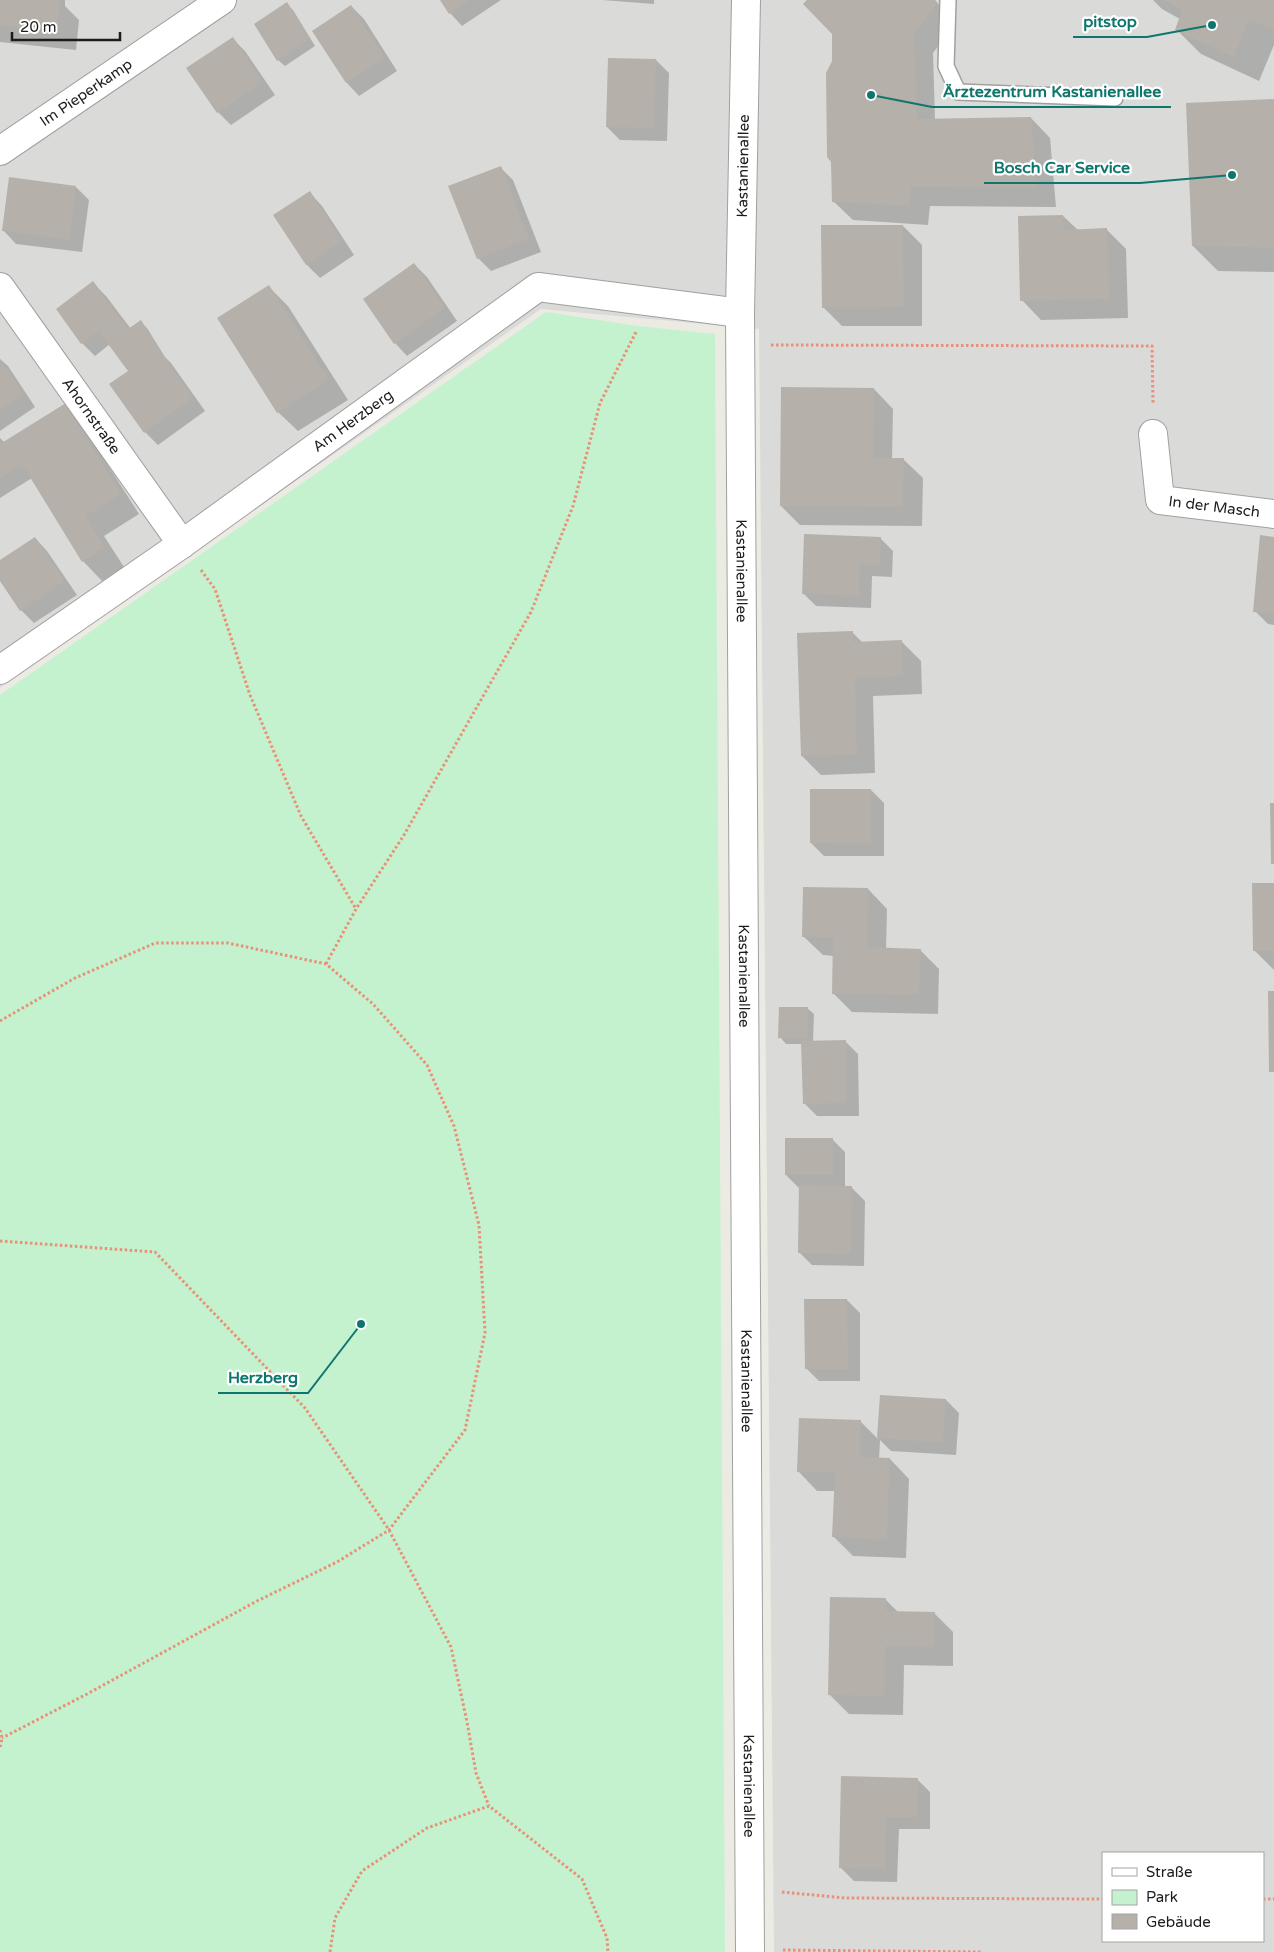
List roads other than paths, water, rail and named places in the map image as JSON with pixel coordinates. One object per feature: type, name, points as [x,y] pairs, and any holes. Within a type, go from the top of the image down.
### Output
[{"type":"street","name":"Im Pieperkamp","points":[[0,151],[222,0]]},
{"type":"street","name":"Kastanienallee","points":[[746,0],[740,345],[750,1951]]},
{"type":"street","name":"Ahornstraße","points":[[0,287],[182,544]]},
{"type":"street","name":"Am Herzberg","points":[[0,670],[182,544],[538,287],[740,312]]},
{"type":"street","name":"In der Masch","points":[[1153,434],[1160,500],[1274,514]]},
{"type":"lane","points":[[948,0],[946,66],[958,92],[1115,98]]},
{"type":"place","name":"pitstop","points":[[1212,25]]},
{"type":"place","name":"Ärztezentrum Kastanienallee","points":[[871,95]]},
{"type":"place","name":"Bosch Car Service","points":[[1232,175]]},
{"type":"place","name":"Herzberg","points":[[361,1324]]}]
